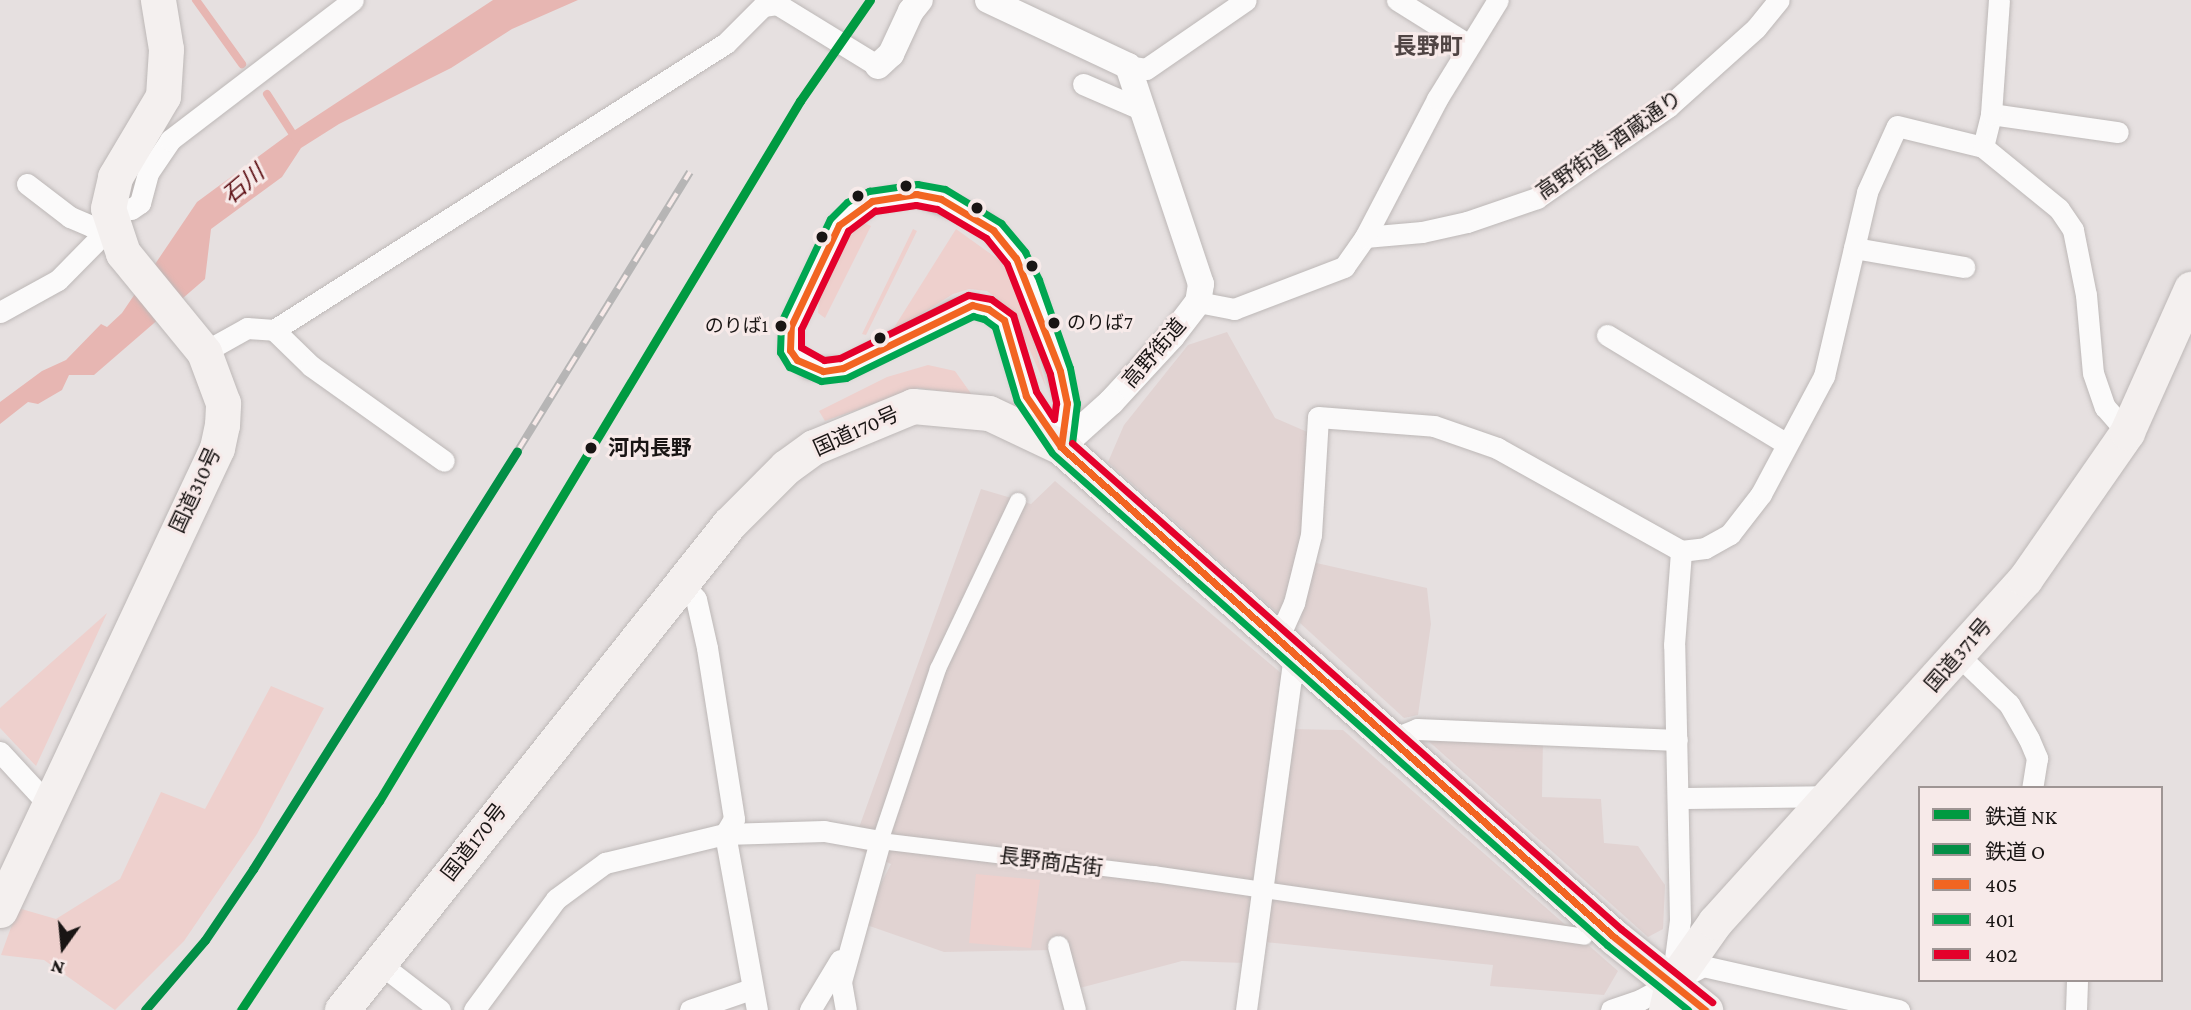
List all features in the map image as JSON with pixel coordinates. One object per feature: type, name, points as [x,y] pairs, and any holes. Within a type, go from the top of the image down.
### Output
[{"type":"highway","points":[[114,229],[115,177],[163,96],[166,49],[158,0]]},
{"type":"highway","name":"国道310号","points":[[0,910],[217,448],[223,403],[199,343],[114,229]]},
{"type":"highway","name":"国道371号","points":[[1669,997],[1716,922],[2025,579],[2127,432],[2191,290]]},
{"type":"highway","name":"国道170号","points":[[342,1010],[606,673],[729,524],[786,467],[846,431],[913,406],[989,413],[1061,447],[1390,740],[1599,937],[1669,997],[1705,1010]]},
{"type":"street","points":[[0,312],[58,281],[140,203],[148,173],[170,140],[353,0]]},
{"type":"street","points":[[199,343],[247,328],[274,330],[726,43],[763,6],[777,4],[798,8],[878,66],[891,54],[911,11],[920,0]]},
{"type":"street","points":[[988,0],[1128,66],[1146,69],[1246,0]]},
{"type":"street","points":[[1397,0],[1469,45]]},
{"type":"street","name":"高野街道","points":[[1061,447],[1111,402],[1198,302],[1234,309],[1344,267],[1365,237],[1388,186],[1498,0]]},
{"type":"street","name":"高野街道 酒蔵通り","points":[[1365,237],[1422,233],[1467,222],[1537,198],[1668,107],[1756,27],[1779,0]]},
{"type":"street","points":[[1983,147],[1992,114],[1999,0]]},
{"type":"street","points":[[1128,66],[1201,284],[1198,302]]},
{"type":"street","points":[[1083,84],[1143,110]]},
{"type":"street","points":[[1992,114],[2118,132]]},
{"type":"street","points":[[1246,1010],[1265,890],[1286,649],[1311,535],[1318,417],[1434,426],[1497,448],[1681,551],[1705,548],[1730,534],[1761,494],[1833,351],[1854,248],[1874,172],[1897,126],[1983,147],[2045,196],[2073,230],[2086,295],[2093,373],[2105,407],[2127,432]]},
{"type":"street","points":[[27,184],[71,217],[91,226],[114,229]]},
{"type":"street","points":[[916,194],[941,200],[993,230],[1016,258],[1030,285],[1060,372],[1067,403],[1061,447],[1027,396],[1004,320],[988,309],[972,305],[954,310],[843,368],[823,371],[797,360],[790,350],[791,326],[839,225],[855,210],[872,201],[916,194]]},
{"type":"street","points":[[1854,248],[1964,267]]},
{"type":"street","points":[[274,330],[311,366],[444,461]]},
{"type":"street","points":[[1607,335],[1785,443]]},
{"type":"street","points":[[846,1010],[841,982],[849,946],[880,841],[938,669],[1018,501]]},
{"type":"street","points":[[1669,997],[1681,920],[1674,646],[1681,551]]},
{"type":"street","points":[[682,583],[697,601],[714,687],[734,819],[725,834],[754,1000],[690,1010]]},
{"type":"street","points":[[1958,655],[2008,704],[2029,739],[2036,758],[2032,786]]},
{"type":"street","points":[[1390,740],[1417,729],[1676,740]]},
{"type":"street","points":[[0,752],[48,804]]},
{"type":"street","points":[[1678,798],[1832,796]]},
{"type":"street","points":[[474,1010],[556,899],[605,863],[725,834],[824,831],[880,841]]},
{"type":"street","name":"長野商店街","points":[[880,841],[1265,890],[1599,937]]},
{"type":"street","points":[[810,1010],[849,946]]},
{"type":"street","points":[[1058,946],[1075,1010]]},
{"type":"street","points":[[379,963],[440,1010]]},
{"type":"street","points":[[1611,1010],[1669,997],[1703,966],[1720,966],[1899,1010]]},
{"type":"street","points":[[2076,1010],[2077,982]]},
{"type":"shaded area","points":[[864,223],[871,226],[825,318],[818,313],[819,296],[852,231]]},
{"type":"shaded area","points":[[913,229],[917,231],[866,335],[862,334]]},
{"type":"shaded area","points":[[956,229],[1002,262],[1018,284],[1046,387],[1012,310],[987,291],[969,289],[953,294],[890,334]]},
{"type":"shaded area","points":[[1227,332],[1275,418],[1312,434],[1306,536],[1279,614],[1108,462],[1124,425],[1188,345]]},
{"type":"shaded area","points":[[928,365],[955,371],[972,395],[918,388],[825,421],[819,411],[887,377]]},
{"type":"shaded area","points":[[1055,481],[1288,679],[1247,963],[1182,961],[1076,989],[1051,950],[944,952],[861,923],[891,864],[852,847],[981,489],[1031,504]]},
{"type":"shaded area","points":[[1312,562],[1427,588],[1431,624],[1418,715],[1404,718],[1300,623]]},
{"type":"shaded area","points":[[107,613],[36,766],[0,728],[0,708]]},
{"type":"shaded area","points":[[271,686],[324,708],[257,834],[184,941],[115,1010],[44,960],[1,955],[18,908],[56,919],[120,879],[161,792],[205,809]]},
{"type":"shaded area","points":[[1290,729],[1343,730],[1618,971],[1604,995],[1490,986],[1493,965],[1264,942]]},
{"type":"shaded area","points":[[1424,737],[1543,739],[1542,797],[1601,799],[1604,843],[1638,846],[1665,885],[1663,929],[1648,937]]},
{"type":"shaded area","points":[[976,874],[1040,880],[1031,948],[969,943]]},
{"type":"water","name":"石川","points":[[493,0],[578,0],[512,29],[451,68],[339,124],[301,148],[282,177],[211,229],[205,279],[94,375],[69,375],[62,390],[38,404],[28,402],[0,424],[0,402],[42,371],[66,360],[101,324],[107,327],[122,313],[197,202],[289,134]]},
{"type":"waterway","points":[[196,0],[242,64]]},
{"type":"waterway","points":[[267,94],[296,139]]},
{"type":"railway","points":[[517,452],[690,172]]},
{"type":"rail line","name":"NK","points":[[241,1010],[379,801],[800,101],[870,0]]},
{"type":"rail line","name":"O","points":[[145,1010],[205,940],[253,869],[517,452]]},
{"type":"transit line","name":"401","points":[[1052,453],[1017,401],[995,327],[984,319],[973,316],[846,378],[821,381],[789,367],[780,352],[781,322],[830,219],[847,202],[869,191],[917,184],[945,189],[1001,223],[1025,252],[1039,280],[1070,368],[1077,403],[1072,443]]},
{"type":"transit line","name":"405","points":[[916,194],[941,199],[993,230],[1016,258],[1060,371],[1067,403],[1061,447],[1026,396],[1004,320],[988,309],[972,305],[843,368],[823,371],[797,360],[790,350],[791,326],[839,225],[872,201],[916,194]]},
{"type":"transit line","name":"402","points":[[916,205],[937,209],[986,238],[1007,264],[1050,374],[1056,403],[1054,419],[1036,391],[1013,315],[991,299],[968,295],[840,358],[824,360],[801,347],[801,329],[848,231],[875,211],[916,205]]},
{"type":"transit line","name":"402","points":[[1072,443],[1621,929],[1712,1002]]},
{"type":"transit line","name":"405","points":[[1061,447],[1614,937],[1705,1010]]},
{"type":"transit line","name":"401","points":[[1054,455],[1607,945],[1688,1010]]},
{"type":"place","name":"のりば7","points":[[1054,323]]},
{"type":"place","name":"のりば1","points":[[781,326]]},
{"type":"place","name":"河内長野","points":[[591,448]]},
{"type":"district","name":"長野町","points":[[1428,46]]}]
